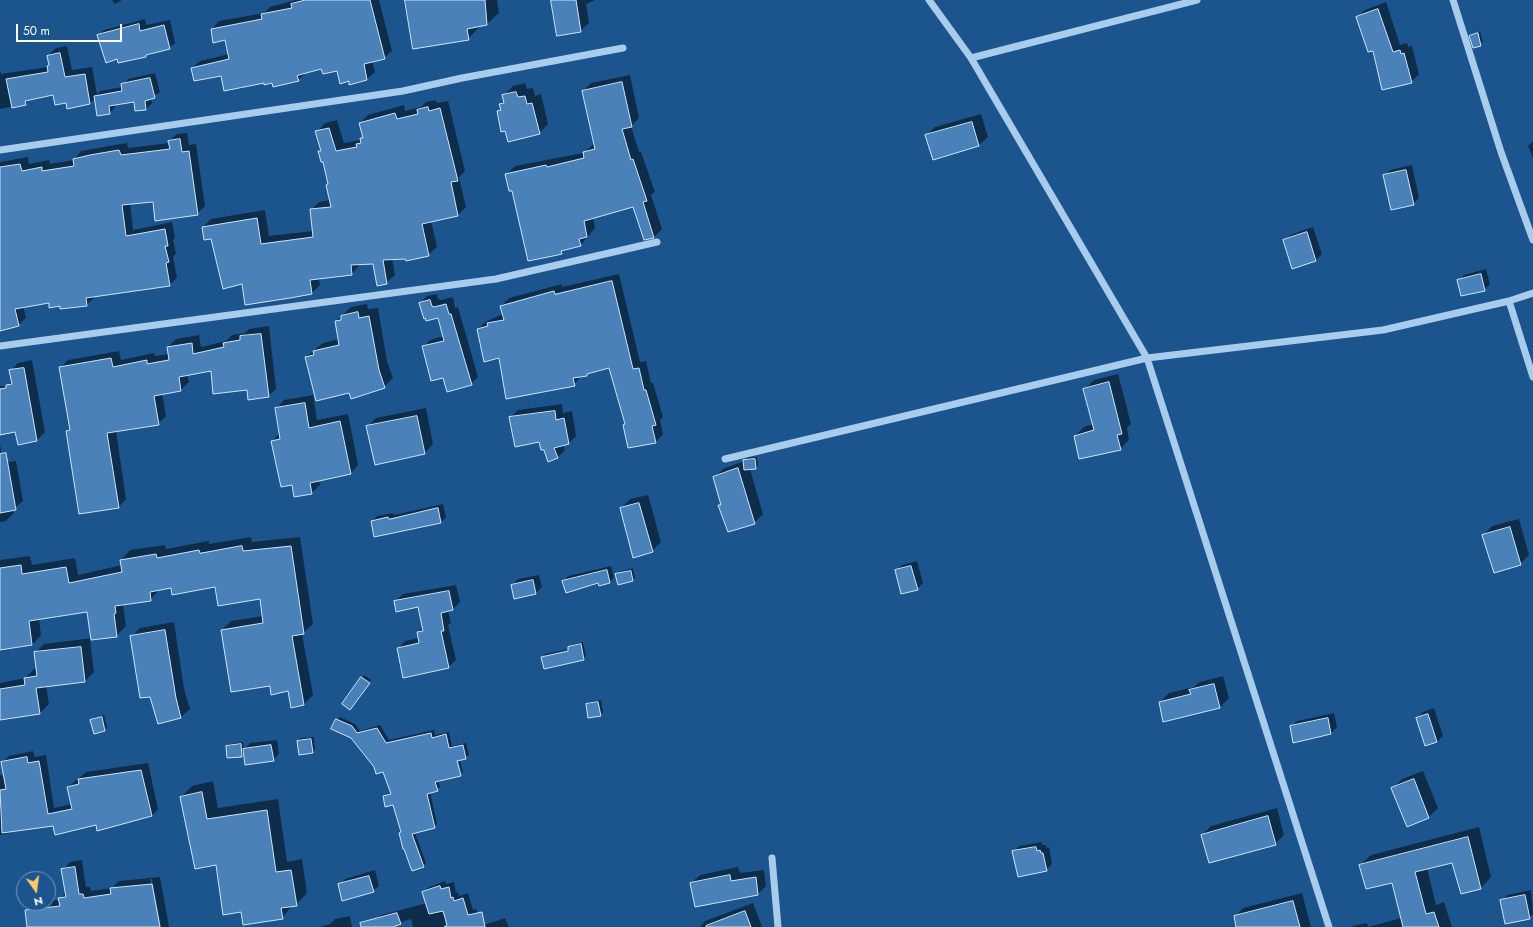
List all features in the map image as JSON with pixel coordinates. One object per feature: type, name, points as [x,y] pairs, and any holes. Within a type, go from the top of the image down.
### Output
[{"type":"street","points":[[929,0],[971,58],[1147,358],[1329,927]]},
{"type":"street","points":[[971,58],[1197,0]]},
{"type":"street","points":[[1453,0],[1501,152],[1533,240]]},
{"type":"street","points":[[0,150],[403,91],[470,76],[623,48]]},
{"type":"street","points":[[0,346],[496,279],[657,242]]},
{"type":"street","points":[[725,459],[1147,358],[1383,330],[1509,301],[1533,293]]},
{"type":"street","points":[[1509,301],[1533,377]]},
{"type":"street","points":[[772,858],[778,927]]},
{"type":"building","points":[[306,0],[370,0],[385,59],[364,64],[367,80],[349,85],[349,81],[340,84],[337,71],[323,74],[321,69],[297,76],[299,81],[273,87],[272,83],[264,85],[264,83],[224,91],[221,76],[194,81],[191,68],[229,59],[225,40],[213,43],[211,29],[262,19],[261,14],[292,8],[291,4]]},
{"type":"building","points":[[405,0],[485,0],[487,25],[467,29],[469,40],[413,49]]},
{"type":"building","points":[[551,0],[576,0],[581,32],[557,36]]},
{"type":"building","points":[[1378,9],[1393,52],[1400,50],[1401,54],[1404,53],[1412,83],[1382,90],[1373,51],[1368,52],[1356,17]]},
{"type":"building","points":[[139,24],[140,31],[164,25],[170,49],[146,55],[146,57],[118,63],[117,59],[106,63],[97,35]]},
{"type":"building","points":[[1478,33],[1481,46],[1473,48],[1469,36]]},
{"type":"building","points":[[60,53],[65,77],[85,74],[90,104],[67,109],[66,103],[55,105],[53,95],[25,101],[26,105],[12,108],[6,79],[48,72],[47,66],[49,65],[47,56]]},
{"type":"building","points":[[150,78],[155,98],[145,101],[146,110],[135,111],[134,102],[109,106],[110,114],[97,116],[94,96],[122,91],[121,84]]},
{"type":"building","points":[[622,82],[632,127],[622,129],[631,160],[633,159],[647,201],[643,202],[654,238],[644,240],[633,207],[584,221],[587,237],[579,239],[581,246],[561,251],[562,254],[528,261],[512,191],[509,191],[505,174],[546,165],[547,167],[584,158],[583,152],[595,149],[582,91]]},
{"type":"building","points":[[516,92],[518,97],[525,96],[527,104],[532,103],[540,134],[508,142],[505,131],[501,132],[497,111],[501,110],[499,104],[504,103],[502,95]]},
{"type":"building","points":[[428,107],[429,111],[440,108],[458,181],[451,182],[458,216],[422,224],[429,256],[406,261],[405,259],[383,260],[387,284],[377,286],[373,264],[351,265],[352,275],[310,280],[312,294],[290,298],[245,305],[242,284],[223,289],[211,239],[204,240],[202,227],[257,218],[261,244],[313,237],[310,209],[331,207],[326,185],[328,184],[323,162],[321,162],[318,151],[321,151],[315,131],[329,128],[336,151],[357,147],[356,144],[361,143],[360,138],[363,138],[359,123],[395,113],[397,119],[418,114],[417,110]]},
{"type":"building","points":[[972,122],[979,146],[933,160],[925,135]]},
{"type":"building","points":[[180,139],[182,152],[189,151],[198,215],[155,221],[153,202],[122,205],[126,236],[165,229],[168,246],[165,246],[169,262],[166,263],[170,286],[86,298],[87,306],[60,309],[60,306],[49,308],[49,303],[15,309],[19,326],[0,331],[0,167],[20,164],[22,171],[42,167],[42,171],[74,166],[73,159],[119,150],[121,155],[170,149],[168,141]]},
{"type":"building","points":[[1406,170],[1414,205],[1391,210],[1383,175]]},
{"type":"building","points":[[1307,232],[1316,261],[1292,269],[1283,240]]},
{"type":"building","points":[[1481,274],[1485,291],[1461,296],[1457,280]]},
{"type":"building","points":[[612,281],[633,369],[639,368],[644,390],[646,390],[656,425],[652,426],[656,443],[628,448],[623,425],[625,424],[609,368],[587,374],[587,376],[573,378],[575,386],[506,399],[499,358],[484,362],[477,329],[488,326],[487,323],[504,320],[500,306],[554,291],[555,294]]},
{"type":"building","points":[[430,300],[432,306],[434,307],[446,304],[449,314],[451,314],[472,385],[447,392],[443,378],[431,381],[422,346],[444,341],[438,318],[426,321],[425,318],[424,319],[419,303]]},
{"type":"building","points":[[358,312],[359,318],[369,316],[379,370],[385,388],[351,399],[349,393],[316,401],[305,357],[314,355],[313,351],[339,345],[335,321],[341,320],[341,316]]},
{"type":"building","points":[[261,334],[269,397],[248,400],[247,390],[213,394],[211,371],[179,377],[181,391],[154,396],[159,425],[107,433],[119,508],[79,514],[66,431],[70,430],[59,367],[111,358],[113,367],[147,360],[147,364],[169,360],[167,347],[192,343],[193,354],[224,347],[223,343],[240,340],[240,336]]},
{"type":"building","points":[[24,368],[37,441],[18,445],[15,432],[0,435],[0,389],[6,388],[6,385],[12,384],[9,370]]},
{"type":"building","points":[[1109,382],[1122,434],[1117,435],[1121,450],[1079,459],[1074,436],[1094,430],[1083,389]]},
{"type":"building","points":[[305,403],[309,428],[340,421],[351,474],[310,483],[312,494],[294,497],[292,485],[281,487],[271,441],[280,439],[275,408]]},
{"type":"building","points":[[555,411],[556,420],[564,418],[569,444],[554,448],[558,458],[548,462],[544,450],[541,450],[539,442],[515,447],[509,417]]},
{"type":"building","points":[[417,416],[425,454],[375,465],[366,426]]},
{"type":"building","points":[[6,453],[16,510],[0,513],[0,454]]},
{"type":"building","points":[[755,459],[756,469],[744,470],[743,460]]},
{"type":"building","points":[[738,468],[755,524],[728,532],[718,505],[721,505],[713,477]]},
{"type":"building","points":[[639,503],[653,552],[633,558],[620,508]]},
{"type":"building","points":[[438,508],[441,523],[374,537],[371,521],[388,517],[389,519]]},
{"type":"building","points":[[1510,527],[1521,565],[1494,573],[1482,535]]},
{"type":"building","points":[[242,546],[243,551],[291,546],[304,634],[292,636],[304,705],[291,708],[288,691],[271,695],[270,686],[231,692],[221,630],[263,623],[260,599],[218,606],[215,587],[172,595],[171,588],[150,592],[151,601],[115,606],[116,613],[114,614],[117,637],[91,640],[87,612],[29,621],[32,645],[0,650],[0,568],[21,565],[22,574],[66,567],[69,583],[122,572],[120,560],[156,554],[157,558],[199,550],[200,553]]},
{"type":"building","points":[[911,566],[918,590],[901,594],[895,570]]},
{"type":"building","points":[[607,570],[610,583],[599,586],[598,583],[566,593],[562,581]]},
{"type":"building","points":[[631,571],[633,581],[618,585],[615,574]]},
{"type":"building","points":[[533,580],[536,594],[514,599],[511,585]]},
{"type":"building","points":[[449,591],[453,610],[441,613],[444,631],[441,631],[449,668],[403,678],[397,648],[419,643],[417,632],[423,631],[418,607],[396,612],[394,601]]},
{"type":"building","points":[[165,630],[176,698],[181,718],[158,724],[150,697],[140,698],[130,636]]},
{"type":"building","points":[[581,644],[584,660],[544,669],[541,657],[568,651],[568,647]]},
{"type":"building","points":[[81,647],[85,682],[36,688],[40,714],[0,720],[0,689],[25,685],[24,678],[37,676],[34,652]]},
{"type":"building","points":[[361,677],[370,683],[350,710],[342,704]]},
{"type":"building","points":[[1214,684],[1220,708],[1163,722],[1159,702],[1191,694],[1189,690]]},
{"type":"building","points":[[598,702],[601,716],[588,718],[586,704]]},
{"type":"building","points":[[1428,714],[1437,742],[1425,746],[1416,718]]},
{"type":"building","points":[[102,717],[105,731],[94,734],[90,720]]},
{"type":"building","points":[[1328,718],[1331,734],[1293,743],[1290,726]]},
{"type":"building","points":[[336,719],[352,726],[357,733],[377,728],[386,743],[431,733],[432,738],[446,734],[449,748],[463,745],[466,759],[457,761],[461,776],[435,782],[438,791],[427,794],[435,828],[412,834],[424,867],[412,871],[403,849],[399,833],[401,832],[393,805],[385,807],[383,796],[391,794],[383,772],[376,774],[374,767],[351,738],[331,729]]},
{"type":"building","points":[[311,739],[313,753],[299,755],[297,741]]},
{"type":"building","points":[[241,744],[242,757],[227,758],[226,746]]},
{"type":"building","points":[[271,745],[274,761],[245,765],[243,749]]},
{"type":"building","points":[[27,757],[28,763],[39,761],[48,814],[72,809],[67,787],[79,784],[78,779],[141,770],[152,816],[97,831],[96,825],[55,835],[53,826],[2,833],[0,790],[6,789],[1,762]]},
{"type":"building","points":[[1414,779],[1429,818],[1407,827],[1391,788]]},
{"type":"building","points":[[202,792],[207,819],[267,810],[276,872],[291,870],[297,906],[281,908],[283,919],[243,925],[241,912],[223,915],[216,865],[195,869],[180,797]]},
{"type":"building","points":[[1268,816],[1276,845],[1209,863],[1201,835]]},
{"type":"building","points":[[1468,837],[1481,889],[1461,894],[1452,863],[1415,872],[1426,914],[1434,912],[1439,927],[1403,927],[1392,883],[1366,889],[1359,865]]},
{"type":"building","points":[[1036,847],[1037,851],[1040,850],[1041,853],[1043,853],[1047,871],[1018,877],[1012,851]]},
{"type":"building","points":[[75,867],[79,894],[83,894],[84,898],[111,894],[110,888],[152,884],[160,927],[27,927],[25,911],[56,911],[56,906],[60,906],[58,898],[66,897],[61,869]]},
{"type":"building","points":[[730,875],[731,881],[756,877],[758,895],[695,907],[690,883]]},
{"type":"building","points":[[369,876],[374,892],[342,901],[338,884]]},
{"type":"building","points":[[440,886],[441,889],[449,887],[451,898],[453,897],[454,901],[463,898],[468,915],[482,912],[485,927],[444,927],[447,925],[443,911],[429,914],[422,892]]},
{"type":"building","points":[[1525,895],[1530,919],[1505,924],[1500,900]]},
{"type":"building","points":[[1293,901],[1300,927],[1236,927],[1234,916]]},
{"type":"building","points":[[745,911],[751,927],[706,927],[706,926]]},
{"type":"building","points":[[397,913],[401,924],[393,927],[361,927],[360,923]]}]
